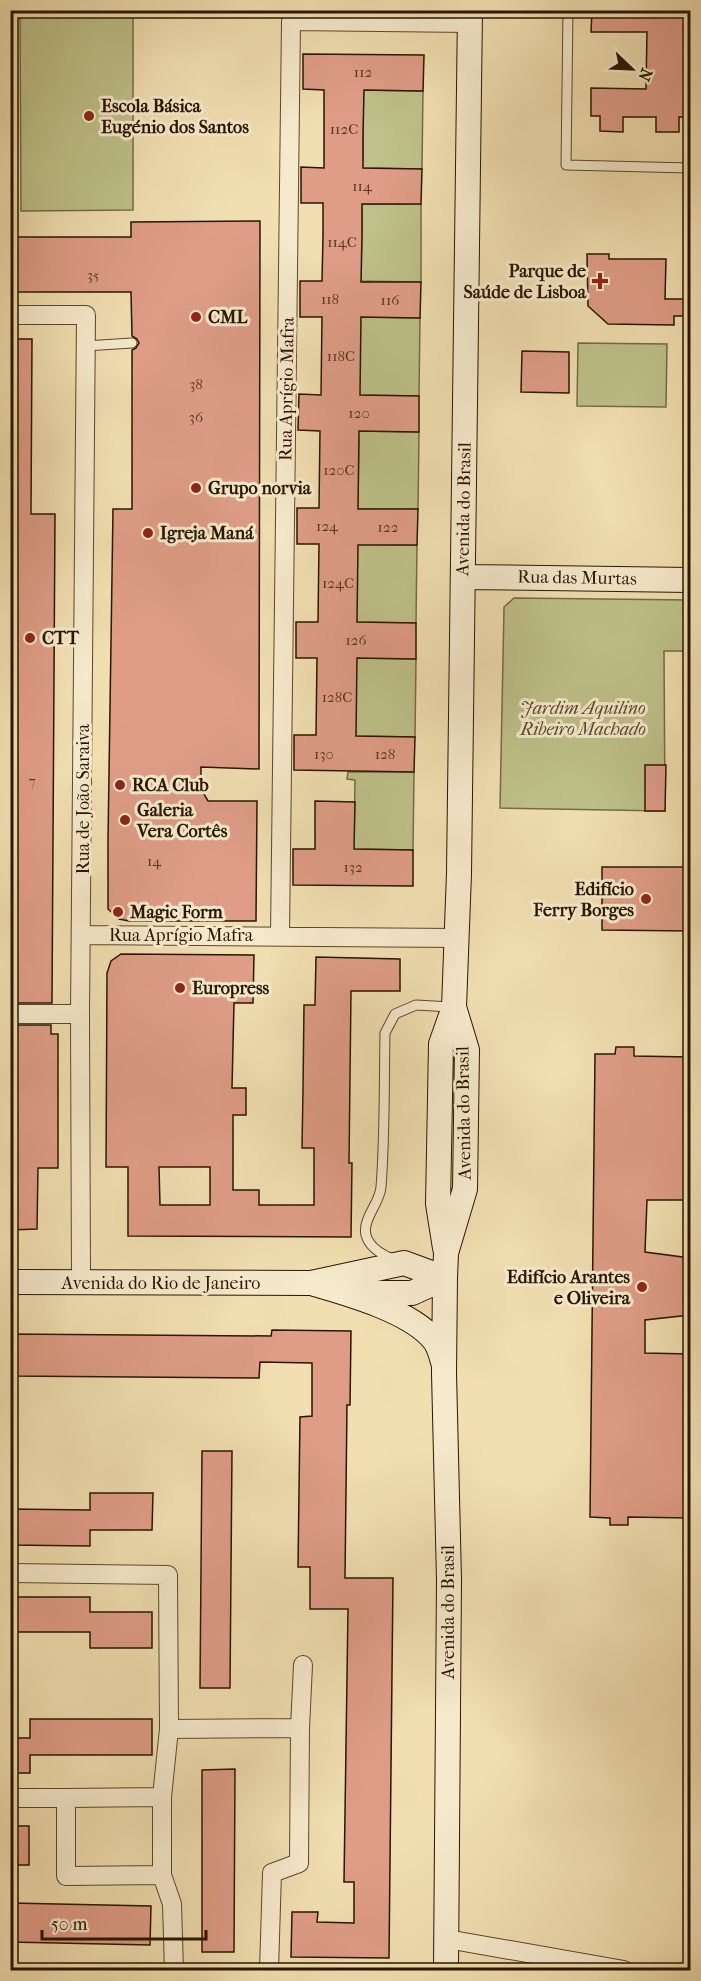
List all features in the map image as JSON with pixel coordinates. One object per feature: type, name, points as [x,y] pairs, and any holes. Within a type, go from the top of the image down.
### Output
[{"type":"main road","name":"Avenida do Brasil","points":[[446,1971],[449,1569],[444,1373],[445,1278],[446,1253],[465,1189],[467,1050],[454,1007],[459,873],[470,17]]},
{"type":"main road","name":"Rua das Murtas","points":[[463,577],[690,580]]},
{"type":"main road","points":[[404,1263],[445,1278]]},
{"type":"main road","name":"Avenida do Rio de Janeiro","points":[[10,1282],[310,1283],[404,1263]]},
{"type":"main road","name":"Avenida do Rio de Janeiro","points":[[343,1292],[412,1293],[445,1278]]},
{"type":"main road","name":"Avenida do Rio de Janeiro","points":[[310,1283],[343,1292],[403,1317],[424,1330],[439,1350],[444,1373]]},
{"type":"street","name":"Rua Aprígio Mafra","points":[[280,935],[291,21],[470,17]]},
{"type":"street","name":"Rua de João Saraiva","points":[[10,315],[86,315],[80,1014],[81,1283]]},
{"type":"street","name":"Rua Aprígio Mafra","points":[[82,935],[456,938]]},
{"type":"street","points":[[10,1014],[80,1014]]},
{"type":"street","points":[[10,1573],[168,1575],[169,1729],[162,1797],[162,1875],[172,1904],[174,1971]]},
{"type":"street","points":[[269,1971],[272,1873],[300,1863],[300,1728],[303,1665]]},
{"type":"street","points":[[169,1729],[300,1728]]},
{"type":"street","points":[[10,1798],[162,1797]]},
{"type":"street","points":[[66,1798],[66,1876],[162,1875]]},
{"type":"street","points":[[447,1940],[624,1971]]},
{"type":"lane","points":[[568,10],[566,165],[690,168]]},
{"type":"lane","points":[[85,346],[132,343]]},
{"type":"lane","points":[[404,1263],[377,1250],[367,1238],[366,1230],[381,1190],[385,1033],[395,1014],[416,1005],[454,1007]]},
{"type":"green space","name":"Escola Básica Eugénio dos Santos","points":[[20,11],[133,11],[133,210],[21,211]]},
{"type":"green space","points":[[356,90],[423,91],[422,169],[355,168],[363,160],[363,98]]},
{"type":"green space","points":[[355,204],[421,204],[421,282],[354,281],[361,274],[362,211]]},
{"type":"green space","points":[[354,317],[420,318],[419,396],[352,395]]},
{"type":"green space","points":[[578,343],[667,344],[666,407],[577,406]]},
{"type":"green space","points":[[352,431],[419,432],[418,509],[351,509],[358,501],[359,439]]},
{"type":"green space","points":[[351,544],[417,545],[416,623],[350,622]]},
{"type":"green space","name":"Jardim Aquilino Ribeiro Machado","points":[[514,598],[690,600],[690,651],[664,651],[665,811],[500,808],[504,607]]},
{"type":"green space","points":[[349,658],[416,659],[415,737],[348,736]]},
{"type":"green space","points":[[348,772],[414,772],[413,850],[347,849],[354,842],[355,780],[347,779]]},
{"type":"building","points":[[592,10],[690,10],[690,117],[679,117],[679,132],[656,132],[656,117],[623,117],[623,132],[600,131],[600,116],[591,116],[591,88],[646,89],[647,32],[591,32]]},
{"type":"building","points":[[303,54],[424,55],[423,91],[364,90],[363,135],[363,168],[422,169],[421,204],[362,204],[361,282],[421,282],[420,318],[361,317],[360,395],[419,396],[419,432],[359,431],[358,509],[418,509],[417,545],[358,545],[357,622],[416,623],[416,659],[357,658],[356,736],[415,737],[414,772],[294,770],[294,735],[316,735],[317,658],[296,658],[296,622],[318,622],[319,544],[297,544],[297,508],[319,508],[320,431],[298,430],[299,394],[321,395],[322,317],[300,317],[300,281],[322,281],[323,236],[323,203],[301,203],[301,167],[324,168],[324,90],[303,89]]},
{"type":"building","points":[[260,221],[259,769],[201,767],[201,789],[208,801],[257,801],[256,921],[129,921],[119,919],[108,909],[108,841],[113,509],[132,509],[132,350],[139,343],[132,336],[131,292],[10,292],[10,237],[131,237],[131,222]]},
{"type":"building","points":[[587,254],[609,254],[609,259],[666,259],[665,299],[687,299],[687,316],[674,316],[674,325],[608,324],[588,306]]},
{"type":"building","points":[[10,339],[32,339],[31,514],[55,514],[52,1003],[10,1003]]},
{"type":"building","points":[[522,351],[569,352],[569,393],[521,392]]},
{"type":"building","points":[[645,765],[666,765],[665,811],[645,811]]},
{"type":"building","points":[[315,801],[355,802],[354,849],[413,850],[413,886],[293,885],[293,849],[315,849]]},
{"type":"building","name":"Edifício Ferry Borges","points":[[602,867],[690,867],[690,931],[602,930]]},
{"type":"building","points":[[121,954],[254,955],[253,1003],[234,1003],[232,1088],[246,1088],[246,1115],[233,1115],[233,1190],[259,1190],[259,1205],[314,1205],[314,1148],[302,1148],[304,1005],[315,1005],[316,957],[400,959],[400,991],[351,991],[349,1163],[352,1163],[351,1237],[128,1236],[128,1167],[106,1167],[107,973],[111,961]],"holes":[[[159,1167],[210,1167],[210,1205],[160,1205]]]},
{"type":"building","points":[[10,1025],[51,1025],[51,1034],[58,1034],[58,1168],[38,1168],[37,1229],[10,1230]]},
{"type":"building","name":"Edifício Arantes e Oliveira","points":[[616,1047],[634,1047],[634,1056],[690,1057],[690,1200],[647,1200],[645,1252],[690,1258],[690,1315],[645,1320],[645,1353],[690,1354],[690,1518],[628,1517],[628,1525],[610,1525],[610,1518],[590,1517],[595,1054],[615,1054]]},
{"type":"building","points":[[272,1330],[351,1331],[350,1405],[347,1405],[345,1578],[393,1578],[389,1958],[291,1957],[292,1912],[318,1912],[317,1922],[354,1923],[354,1882],[344,1882],[348,1609],[310,1609],[310,1567],[298,1567],[300,1417],[312,1416],[312,1363],[260,1362],[259,1378],[10,1376],[10,1334],[271,1336]]},
{"type":"building","points":[[202,1451],[232,1451],[230,1688],[200,1688]]},
{"type":"building","points":[[90,1493],[153,1493],[152,1530],[90,1530],[90,1546],[10,1545],[10,1509],[90,1510]]},
{"type":"building","points":[[10,1597],[90,1597],[90,1612],[152,1612],[152,1648],[90,1648],[90,1632],[10,1632]]},
{"type":"building","points":[[30,1719],[152,1719],[152,1755],[30,1755],[30,1773],[10,1773],[10,1738],[30,1738]]},
{"type":"building","points":[[235,1769],[234,1952],[202,1952],[202,1770]]},
{"type":"building","points":[[10,1826],[29,1826],[29,1865],[10,1865]]},
{"type":"building","points":[[10,1903],[151,1906],[150,1945],[10,1942]]},
{"type":"place","name":"Escola Básica Eugénio dos Santos","points":[[89,116]]},
{"type":"place","name":"Parque de Saúde de Lisboa","points":[[600,281]]},
{"type":"place","name":"CML","points":[[196,317]]},
{"type":"place","name":"Grupo norvia","points":[[196,488]]},
{"type":"place","name":"Igreja Maná","points":[[148,533]]},
{"type":"place","name":"CTT","points":[[30,638]]},
{"type":"place","name":"RCA Club","points":[[120,785]]},
{"type":"place","name":"Galeria Vera Cortês","points":[[125,820]]},
{"type":"place","name":"Edifício Ferry Borges","points":[[646,899]]},
{"type":"place","name":"Magic Form","points":[[118,912]]},
{"type":"place","name":"Europress","points":[[180,988]]},
{"type":"place","name":"Edifício Arantes e Oliveira","points":[[642,1287]]}]
